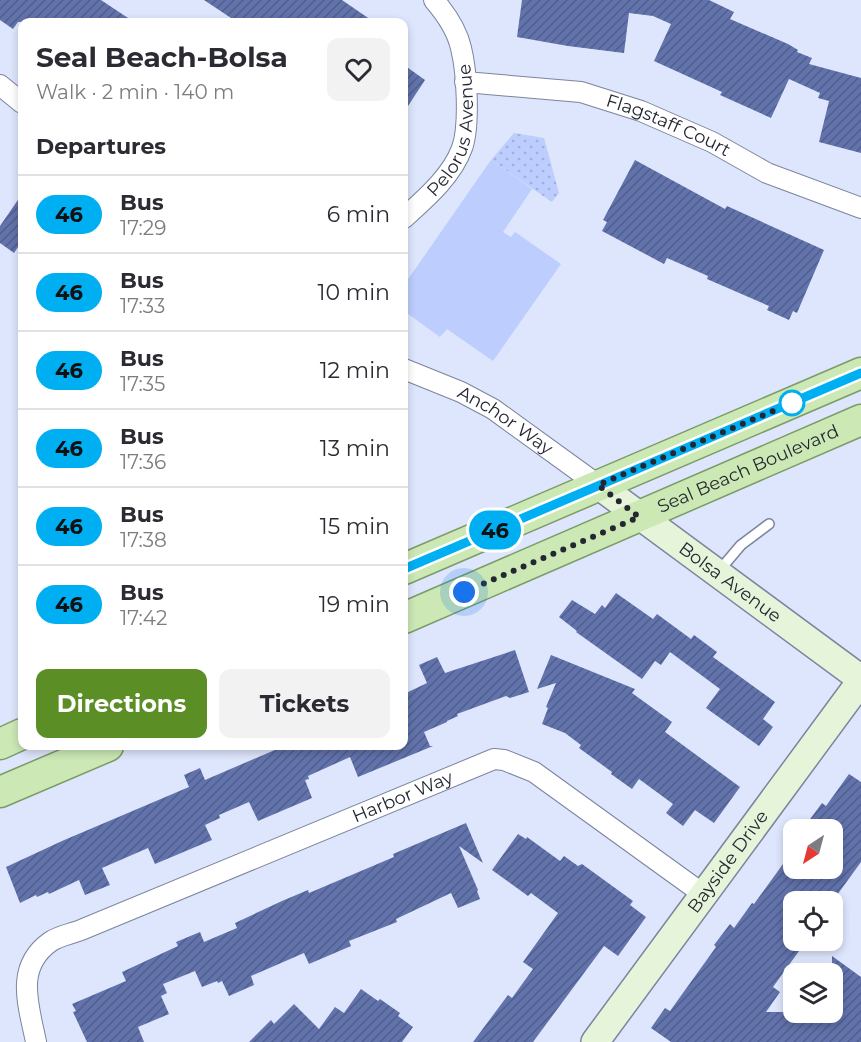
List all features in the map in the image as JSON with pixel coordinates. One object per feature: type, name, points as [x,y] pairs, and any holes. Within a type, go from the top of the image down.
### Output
[{"type":"main road","points":[[408,567],[861,373]]},
{"type":"main road","name":"Seal Beach Boulevard","points":[[408,616],[861,420]]},
{"type":"main road","points":[[0,744],[18,736]]},
{"type":"main road","points":[[0,792],[99,750]]},
{"type":"street","name":"Pelorus Avenue","points":[[408,215],[430,196],[462,150],[468,125],[461,47],[449,19],[434,0]]},
{"type":"street","name":"Flagstaff Court","points":[[465,82],[581,92],[641,111],[712,142],[767,173],[861,208]]},
{"type":"street","points":[[0,85],[18,100]]},
{"type":"street","name":"Anchor Way","points":[[408,371],[461,392],[493,409],[598,485]]},
{"type":"street","name":"Bolsa Avenue","points":[[598,485],[861,680]]},
{"type":"street","name":"Bayside Drive","points":[[595,1042],[861,680]]},
{"type":"street","name":"Harbor Way","points":[[36,1042],[26,984],[28,967],[51,941],[494,759],[504,760],[534,772],[703,894]]},
{"type":"lane","points":[[717,574],[741,545],[769,524]]},
{"type":"shaded area","points":[[514,133],[544,138],[559,193],[552,202],[491,160]]},
{"type":"shaded area","points":[[491,160],[532,189],[503,232],[511,237],[515,232],[561,264],[493,361],[447,329],[440,337],[408,314],[408,279]]},
{"type":"building","points":[[0,0],[101,0],[128,18],[18,18],[13,29],[0,20]]},
{"type":"building","points":[[204,0],[342,0],[368,18],[231,18]]},
{"type":"building","points":[[522,0],[709,0],[734,12],[730,19],[788,44],[798,50],[797,52],[812,58],[809,64],[861,78],[861,153],[819,142],[829,101],[818,98],[820,93],[789,79],[771,118],[720,95],[722,92],[654,61],[671,24],[653,16],[629,13],[624,53],[568,46],[517,37]]},
{"type":"building","points":[[408,68],[425,80],[408,106]]},
{"type":"building","points":[[635,160],[725,209],[727,206],[824,250],[797,313],[793,311],[789,320],[767,310],[769,306],[707,279],[708,276],[667,258],[664,264],[602,231],[607,222],[603,220]]},
{"type":"building","points":[[18,200],[18,247],[14,253],[0,243],[0,226]]},
{"type":"building","points":[[616,593],[653,619],[657,614],[691,639],[694,635],[717,652],[713,657],[775,702],[763,719],[773,727],[759,746],[706,708],[720,689],[670,652],[661,665],[655,661],[642,679],[576,632],[559,617],[572,600],[595,614],[602,605],[605,608]]},
{"type":"building","points":[[515,650],[529,692],[510,698],[506,696],[457,714],[458,716],[447,722],[424,732],[430,746],[433,746],[358,777],[350,757],[308,776],[309,779],[305,780],[312,798],[258,821],[249,802],[219,815],[220,818],[205,825],[212,840],[155,864],[148,848],[102,868],[110,885],[85,895],[79,880],[49,894],[48,892],[37,897],[36,895],[20,903],[6,867],[189,787],[184,775],[200,768],[205,780],[275,750],[408,750],[408,692],[427,683],[419,665],[437,657],[445,673]]},
{"type":"building","points":[[551,655],[635,689],[632,693],[672,722],[665,732],[740,787],[714,823],[695,810],[683,826],[666,813],[673,804],[639,779],[632,789],[579,748],[581,745],[565,733],[542,724],[556,683],[537,689]]},
{"type":"building","points":[[849,774],[861,782],[861,862],[840,891],[783,891],[783,951],[799,951],[790,963],[783,963],[783,973],[773,987],[780,992],[766,1012],[783,1012],[783,1023],[843,1023],[843,964],[861,977],[861,1042],[671,1042],[651,1028],[665,1008],[670,1011],[730,924],[734,928],[783,864],[783,879],[843,879],[843,819],[810,819],[822,803],[826,806]]},
{"type":"building","points":[[466,823],[483,863],[459,846],[480,899],[458,908],[451,893],[396,919],[397,922],[349,941],[351,946],[309,964],[304,953],[251,976],[254,985],[229,996],[222,981],[202,987],[195,971],[163,984],[167,993],[161,996],[169,1014],[138,1027],[144,1042],[87,1042],[73,1012],[76,1011],[72,1004],[126,981],[122,972],[178,946],[176,942],[200,932],[204,942],[237,928],[235,923],[282,901],[308,890],[309,893],[394,857],[393,854]]},
{"type":"building","points":[[518,834],[526,839],[527,837],[560,861],[564,856],[578,866],[582,864],[633,901],[630,905],[646,917],[618,956],[604,946],[533,1042],[473,1042],[508,995],[512,998],[533,969],[523,962],[558,913],[531,893],[528,896],[492,870]]},
{"type":"building","points":[[832,956],[842,963],[832,963]]},
{"type":"building","points":[[361,989],[400,1013],[398,1016],[413,1027],[402,1042],[249,1042],[271,1020],[274,1024],[294,1004],[319,1029],[335,1007],[344,1013]]},
{"type":"bus line","name":"46","points":[[408,567],[861,373]]},
{"type":"route","points":[[464,592],[639,517],[598,485],[792,403]]}]
